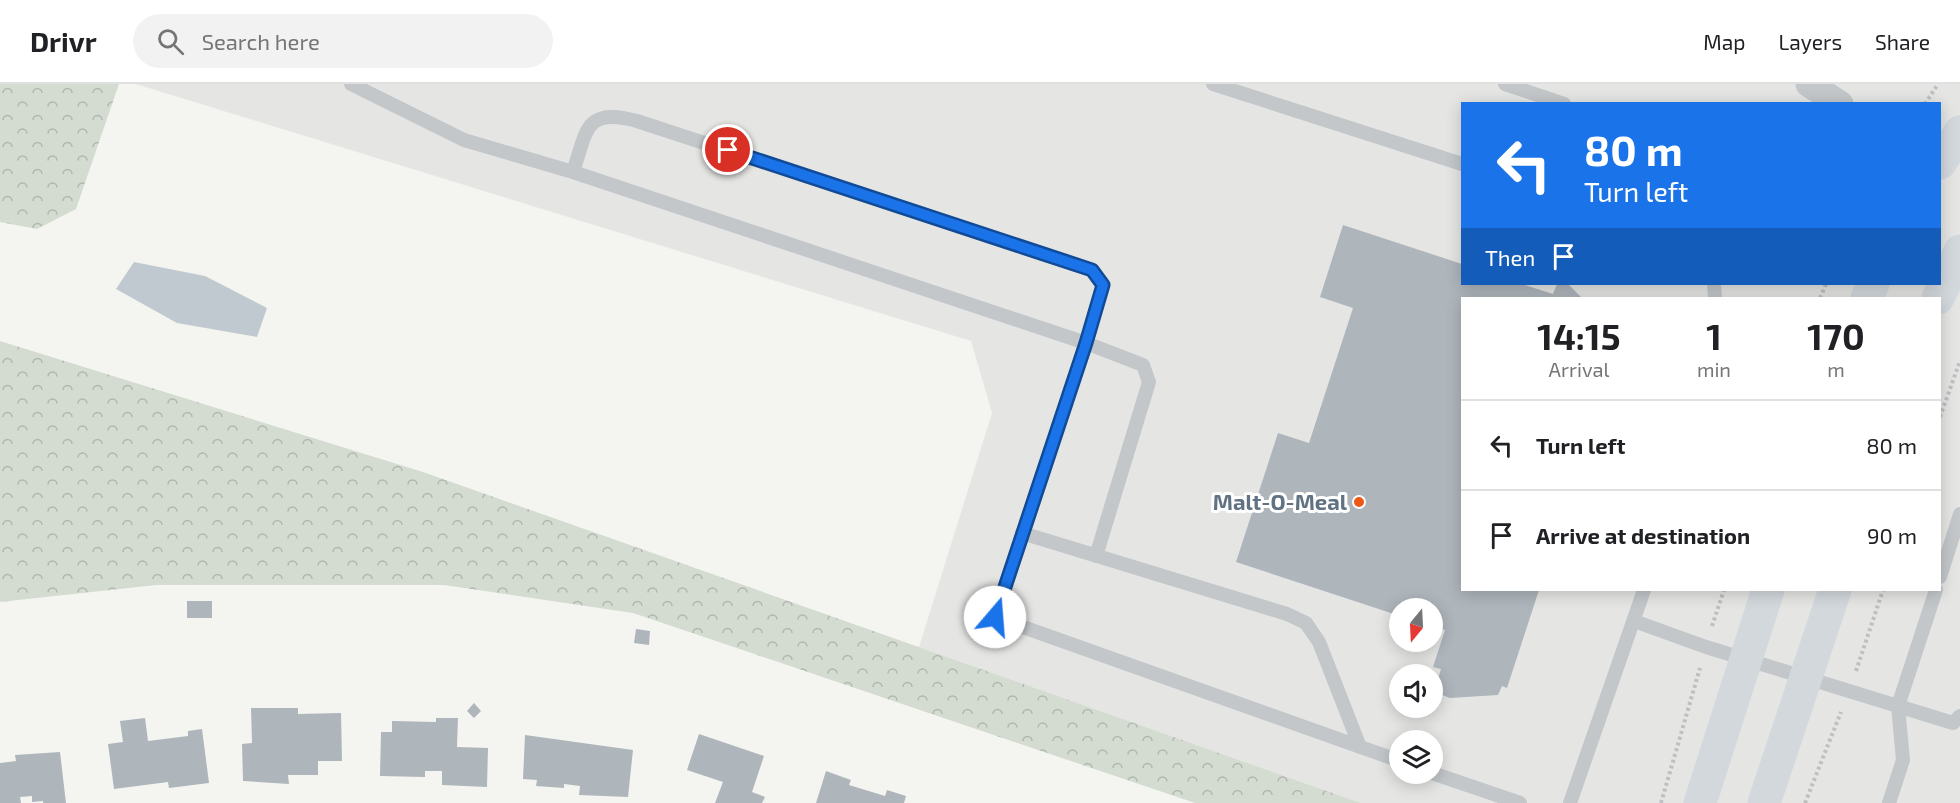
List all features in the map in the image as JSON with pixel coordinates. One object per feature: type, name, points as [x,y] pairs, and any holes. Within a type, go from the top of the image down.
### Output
[{"type":"street","points":[[1809,84],[1837,102]]},
{"type":"street","points":[[1941,161],[1960,132]]},
{"type":"street","points":[[1938,297],[1960,251]]},
{"type":"street","points":[[1700,803],[1768,591]]},
{"type":"street","points":[[1764,803],[1835,591]]},
{"type":"lane","points":[[351,84],[464,140],[573,172],[1086,343],[1143,365],[1149,382],[1096,556]]},
{"type":"lane","points":[[1214,84],[1245,89],[1461,164]]},
{"type":"lane","points":[[1505,84],[1558,102]]},
{"type":"lane","points":[[573,172],[587,128],[599,118],[616,115],[1092,270],[1103,285],[995,617],[1389,757]]},
{"type":"lane","points":[[1941,574],[1960,514]]},
{"type":"lane","points":[[1022,533],[1287,614],[1306,623],[1319,642],[1360,747]]},
{"type":"lane","points":[[1570,803],[1644,591]]},
{"type":"lane","points":[[1889,803],[1903,760],[1898,706],[1936,591]]},
{"type":"lane","points":[[1634,621],[1706,646],[1958,724]]},
{"type":"lane","points":[[1443,777],[1520,803]]},
{"type":"path","points":[[1926,102],[1938,84]]},
{"type":"path","points":[[1941,414],[1960,361]]},
{"type":"path","points":[[1661,803],[1724,591]]},
{"type":"shaded area","points":[[136,84],[1960,84],[1960,803],[1361,803],[919,647],[992,413],[971,341]]},
{"type":"shaded area","points":[[134,262],[205,276],[267,308],[257,337],[177,323],[116,289]]},
{"type":"green space","points":[[0,84],[119,84],[76,209],[37,229],[0,222]]},
{"type":"green space","points":[[0,341],[423,472],[1361,803],[1195,803],[633,613],[444,585],[156,585],[0,602]]},
{"type":"building","name":"Malt-O-Meal","points":[[1343,225],[1461,264],[1461,285],[1525,285],[1553,294],[1557,285],[1569,285],[1581,297],[1461,297],[1461,591],[1539,591],[1507,688],[1502,686],[1498,695],[1450,698],[1443,695],[1443,664],[1434,664],[1438,652],[1443,652],[1445,630],[1443,629],[1443,598],[1389,598],[1389,612],[1236,562],[1278,433],[1309,443],[1353,308],[1320,297]]},
{"type":"building","points":[[187,601],[212,601],[212,618],[187,618]]},
{"type":"building","points":[[636,629],[650,631],[649,645],[634,643]]},
{"type":"building","points":[[474,703],[481,711],[474,718],[467,711]]},
{"type":"building","points":[[251,708],[298,708],[298,714],[341,713],[342,761],[318,761],[318,775],[288,775],[289,784],[243,781],[242,744],[252,743]]},
{"type":"building","points":[[145,718],[148,741],[188,736],[188,731],[202,729],[209,783],[169,788],[168,782],[114,789],[108,744],[123,742],[120,721]]},
{"type":"building","points":[[436,718],[458,718],[457,747],[488,748],[487,787],[442,785],[442,771],[425,771],[425,777],[380,776],[381,732],[392,732],[392,721],[436,722]]},
{"type":"building","points":[[699,734],[764,756],[752,792],[765,797],[762,803],[715,803],[723,782],[687,770]]},
{"type":"building","points":[[525,735],[633,750],[628,797],[579,795],[580,786],[564,784],[564,788],[536,786],[537,780],[523,779]]},
{"type":"building","points":[[60,752],[66,803],[32,802],[32,796],[20,797],[21,803],[0,803],[0,763],[16,761],[15,755]]},
{"type":"building","points":[[826,771],[851,780],[849,785],[885,796],[887,790],[906,796],[904,803],[816,803]]},
{"type":"place","name":"Malt-O-Meal","points":[[1359,502]]},
{"type":"route","points":[[728,150],[1092,270],[1103,285],[995,617]]}]
